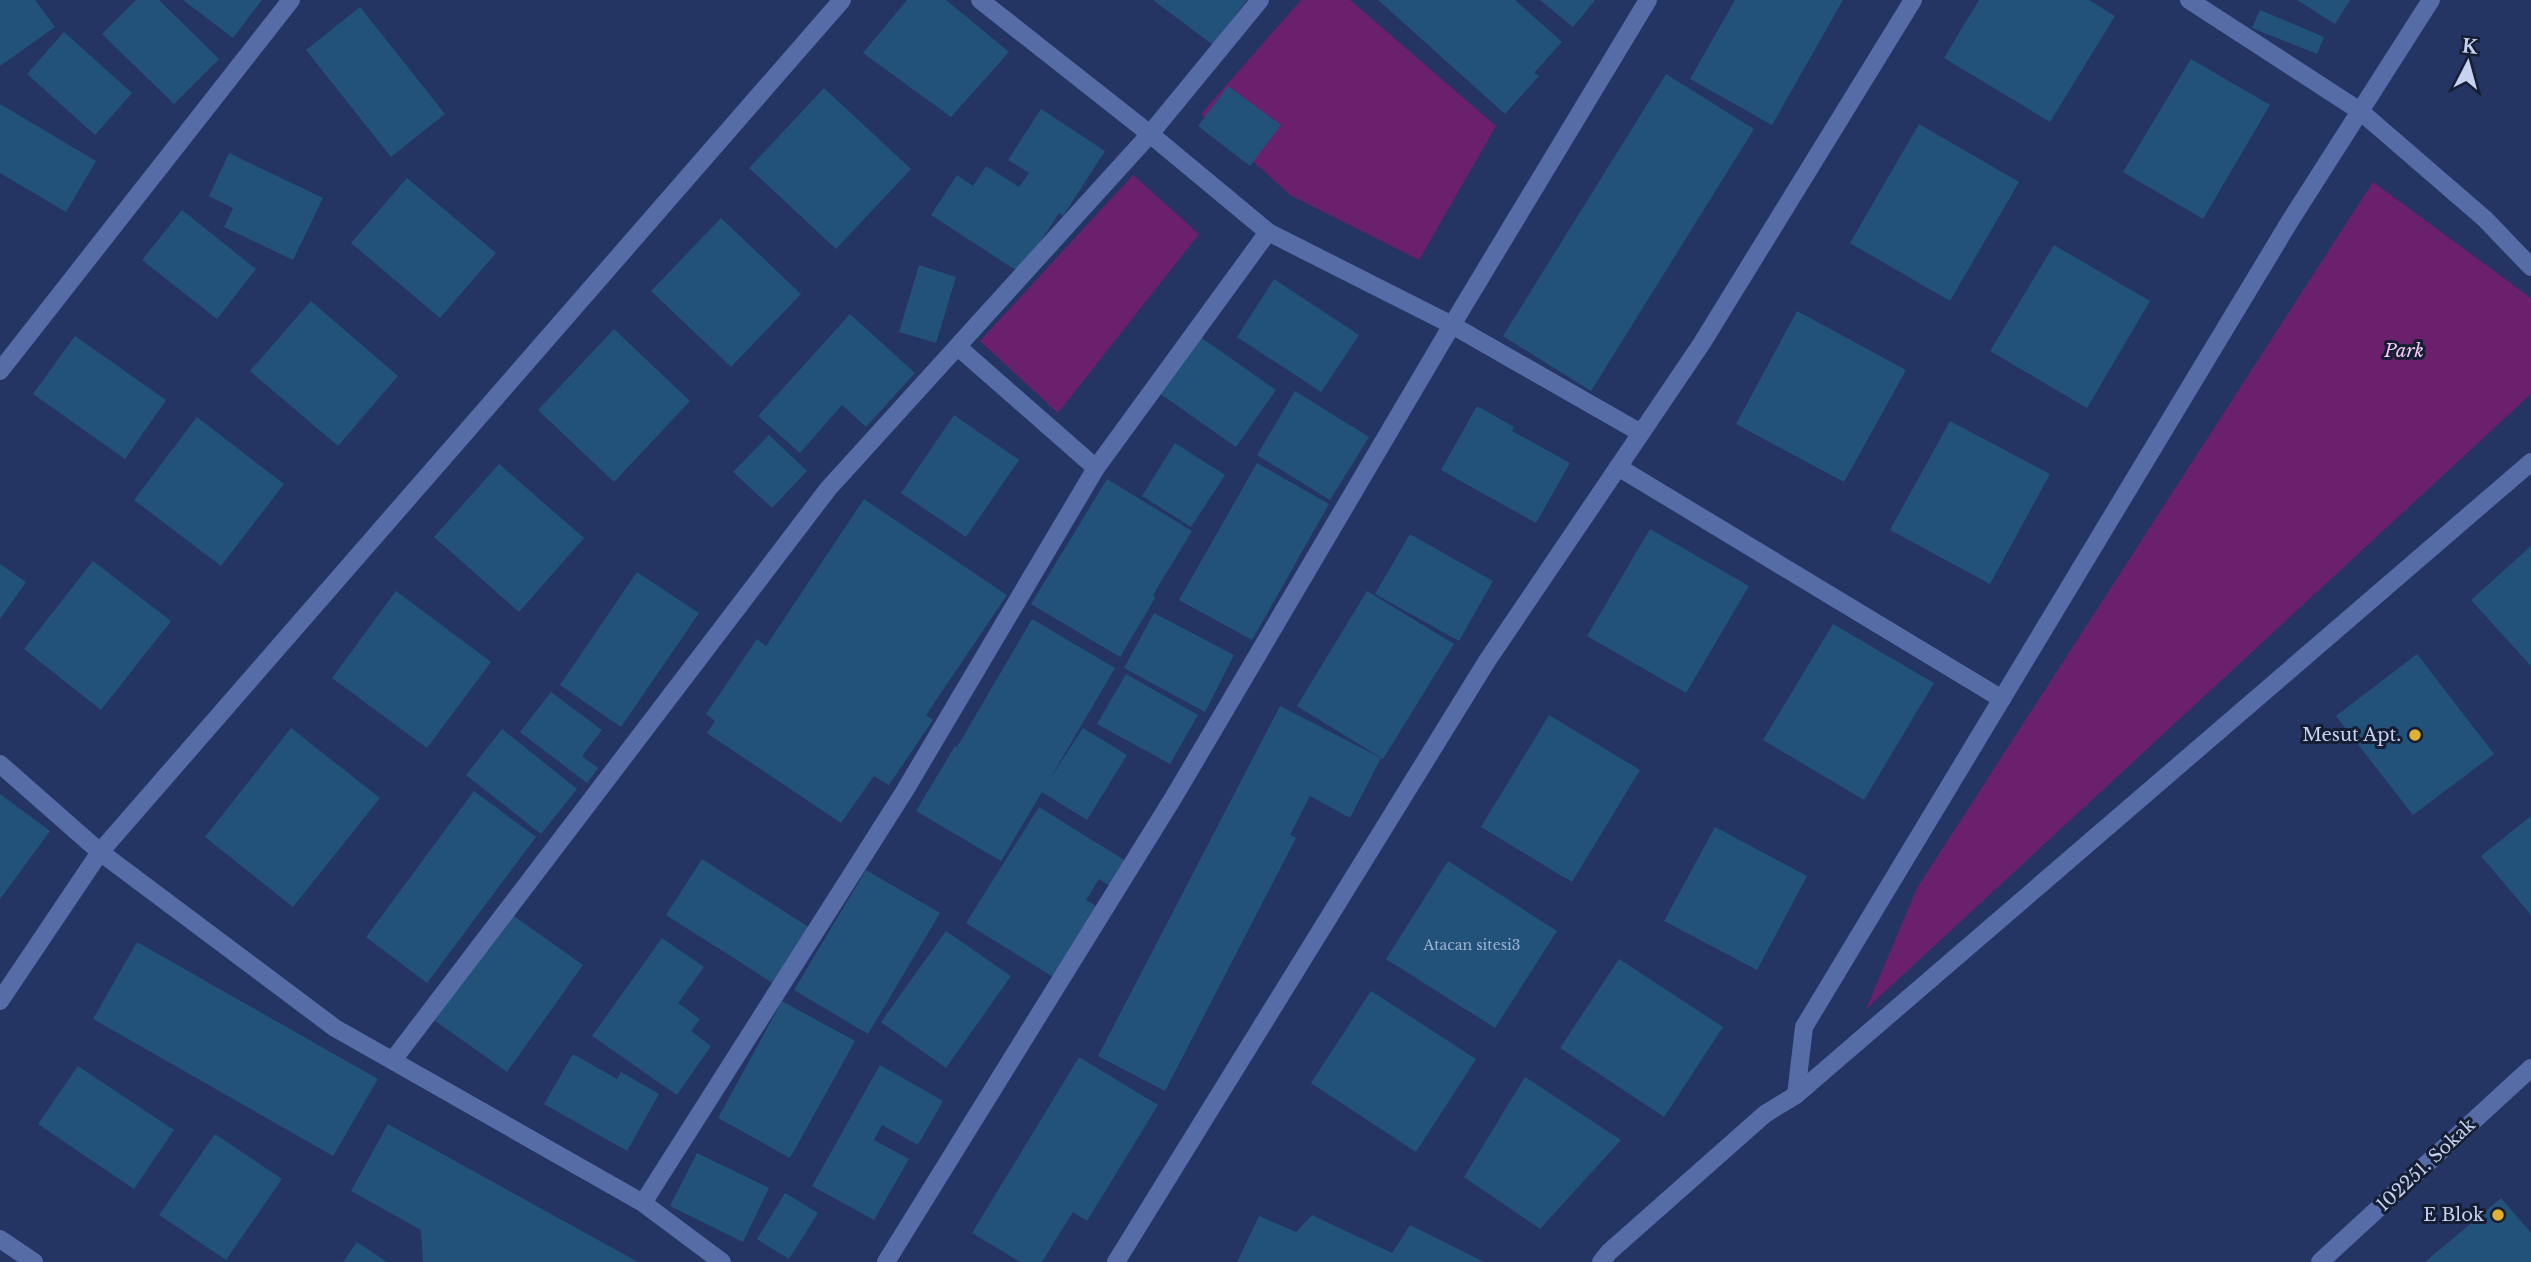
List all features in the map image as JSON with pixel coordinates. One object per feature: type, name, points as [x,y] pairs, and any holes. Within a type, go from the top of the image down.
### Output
[{"type":"street","points":[[0,371],[291,0]]},
{"type":"street","points":[[0,1001],[100,852],[842,0]]},
{"type":"street","points":[[980,0],[1150,134],[1268,232],[1452,325],[1641,433]]},
{"type":"street","points":[[393,1060],[828,489],[1150,134],[1261,0]]},
{"type":"street","points":[[886,1262],[1175,795],[1452,325],[1648,0]]},
{"type":"street","points":[[1116,1262],[1487,661],[1702,343],[1913,0]]},
{"type":"street","points":[[2189,0],[2360,111],[2485,219],[2531,267]]},
{"type":"street","points":[[1796,1095],[1804,1027],[2276,245],[2431,0]]},
{"type":"street","points":[[643,1203],[904,792],[1096,468],[1268,232]]},
{"type":"street","points":[[958,346],[1096,468]]},
{"type":"street","points":[[1601,1262],[1765,1114],[1796,1095],[2531,462]]},
{"type":"street","points":[[1618,467],[2002,699]]},
{"type":"street","points":[[0,764],[100,852],[335,1028],[643,1203],[722,1262]]},
{"type":"street","name":"102251. Sokak","points":[[2320,1262],[2531,1068]]},
{"type":"street","points":[[0,1239],[34,1262]]},
{"type":"green space","points":[[1301,0],[1350,0],[1496,126],[1419,260],[1290,195],[1201,114]]},
{"type":"green space","points":[[1133,175],[1199,234],[1058,413],[980,341]]},
{"type":"green space","name":"Park","points":[[2373,182],[2531,298],[2531,394],[1866,1009],[1917,888]]},
{"type":"building","points":[[0,0],[35,0],[55,27],[0,66]]},
{"type":"building","points":[[136,0],[159,0],[219,59],[174,104],[102,34]]},
{"type":"building","points":[[183,0],[262,0],[233,38]]},
{"type":"building","points":[[907,0],[946,0],[1009,52],[951,117],[863,53]]},
{"type":"building","points":[[1153,0],[1247,0],[1213,45]]},
{"type":"building","points":[[1378,0],[1515,0],[1562,42],[1534,73],[1539,76],[1505,114]]},
{"type":"building","points":[[1540,0],[1595,0],[1573,27]]},
{"type":"building","points":[[1735,0],[1843,0],[1772,125],[1690,79]]},
{"type":"building","points":[[1979,0],[2089,0],[2115,16],[2050,122],[1944,58]]},
{"type":"building","points":[[2297,0],[2350,0],[2335,24]]},
{"type":"building","points":[[360,7],[445,114],[391,157],[306,50]]},
{"type":"building","points":[[2260,10],[2324,37],[2317,54],[2252,28]]},
{"type":"building","points":[[64,32],[132,93],[95,135],[27,74]]},
{"type":"building","points":[[2191,59],[2270,105],[2203,219],[2123,172]]},
{"type":"building","points":[[1666,74],[1754,129],[1591,391],[1503,336]]},
{"type":"building","points":[[1228,86],[1281,125],[1250,166],[1198,126]]},
{"type":"building","points":[[824,88],[911,169],[836,249],[749,168]]},
{"type":"building","points":[[0,104],[96,161],[66,212],[0,173]]},
{"type":"building","points":[[1041,109],[1105,151],[1063,216],[1059,213],[1020,273],[931,215],[957,175],[973,186],[986,166],[1019,187],[1029,173],[1008,160]]},
{"type":"building","points":[[1919,124],[2019,182],[1950,301],[1850,243]]},
{"type":"building","points":[[229,153],[323,198],[293,260],[224,227],[233,208],[209,196]]},
{"type":"building","points":[[407,178],[496,253],[440,318],[351,243]]},
{"type":"building","points":[[182,210],[256,269],[217,319],[142,260]]},
{"type":"building","points":[[721,218],[801,294],[731,367],[651,291]]},
{"type":"building","points":[[2054,245],[2150,301],[2087,408],[1990,351]]},
{"type":"building","points":[[919,265],[956,277],[936,343],[899,332]]},
{"type":"building","points":[[1274,279],[1359,335],[1321,392],[1237,337]]},
{"type":"building","points":[[311,301],[398,376],[338,446],[250,371]]},
{"type":"building","points":[[1797,311],[1906,370],[1844,482],[1736,424]]},
{"type":"building","points":[[850,314],[915,373],[866,427],[842,405],[800,453],[758,416]]},
{"type":"building","points":[[614,329],[690,401],[614,482],[538,410]]},
{"type":"building","points":[[75,336],[166,400],[125,459],[33,394]]},
{"type":"building","points":[[1199,336],[1276,390],[1236,447],[1159,393]]},
{"type":"building","points":[[1295,391],[1369,437],[1330,500],[1257,455]]},
{"type":"building","points":[[1477,406],[1514,427],[1512,431],[1570,463],[1536,523],[1441,470]]},
{"type":"building","points":[[954,415],[1019,460],[966,537],[901,493]]},
{"type":"building","points":[[197,417],[284,484],[221,566],[134,500]]},
{"type":"building","points":[[1950,421],[2050,474],[1990,584],[1890,530]]},
{"type":"building","points":[[769,435],[807,471],[772,508],[733,472]]},
{"type":"building","points":[[1175,443],[1225,475],[1191,527],[1142,496]]},
{"type":"building","points":[[1257,463],[1329,504],[1252,640],[1179,600]]},
{"type":"building","points":[[499,464],[584,538],[519,612],[434,537]]},
{"type":"building","points":[[1107,479],[1192,531],[1153,595],[1155,598],[1120,657],[1031,604]]},
{"type":"building","points":[[864,499],[1007,595],[926,715],[933,720],[889,785],[874,776],[841,823],[707,733],[715,721],[706,714],[757,639],[766,646]]},
{"type":"building","points":[[1650,529],[1749,586],[1686,693],[1587,636]]},
{"type":"building","points":[[1410,534],[1493,581],[1459,641],[1375,594]]},
{"type":"building","points":[[2531,546],[2531,666],[2471,600]]},
{"type":"building","points":[[93,561],[171,621],[101,710],[24,649]]},
{"type":"building","points":[[0,564],[26,582],[0,619]]},
{"type":"building","points":[[637,572],[699,613],[621,727],[560,685]]},
{"type":"building","points":[[396,591],[491,662],[427,748],[332,678]]},
{"type":"building","points":[[1367,591],[1454,644],[1383,759],[1297,706]]},
{"type":"building","points":[[1154,613],[1234,655],[1205,712],[1124,668]]},
{"type":"building","points":[[1032,619],[1115,668],[1048,782],[1083,728],[1127,755],[1087,820],[1042,792],[1001,861],[916,811]]},
{"type":"building","points":[[1833,624],[1934,683],[1864,800],[1763,740]]},
{"type":"building","name":"Mesut Apt.","points":[[2417,654],[2494,754],[2413,815],[2336,716]]},
{"type":"building","points":[[1126,674],[1198,715],[1170,764],[1097,724]]},
{"type":"building","points":[[551,692],[602,730],[582,756],[598,768],[587,783],[520,732]]},
{"type":"building","points":[[1280,706],[1381,758],[1350,818],[1310,796],[1290,835],[1296,838],[1165,1091],[1098,1056]]},
{"type":"building","points":[[1549,715],[1640,770],[1572,882],[1481,827]]},
{"type":"building","points":[[291,728],[380,798],[293,907],[205,837]]},
{"type":"building","points":[[502,729],[577,789],[541,834],[466,775]]},
{"type":"building","points":[[474,791],[536,837],[427,983],[366,937]]},
{"type":"building","points":[[0,794],[50,831],[0,899]]},
{"type":"building","points":[[1039,807],[1129,863],[1113,888],[1099,879],[1086,900],[1099,908],[1055,978],[966,923]]},
{"type":"building","points":[[2531,816],[2531,915],[2481,856]]},
{"type":"building","points":[[1715,827],[1807,876],[1757,970],[1664,921]]},
{"type":"building","points":[[702,859],[810,928],[774,984],[666,915]]},
{"type":"building","points":[[1448,861],[1557,931],[1495,1028],[1386,959]]},
{"type":"building","points":[[866,870],[940,913],[868,1034],[794,990]]},
{"type":"building","points":[[511,914],[583,965],[507,1072],[434,1020]]},
{"type":"building","points":[[946,931],[1011,976],[946,1068],[881,1022]]},
{"type":"building","points":[[662,938],[704,967],[678,1003],[700,1019],[691,1031],[711,1046],[677,1095],[592,1036]]},
{"type":"building","points":[[137,942],[378,1079],[333,1156],[93,1019]]},
{"type":"building","points":[[1619,959],[1723,1027],[1664,1117],[1560,1048]]},
{"type":"building","points":[[1371,991],[1476,1059],[1416,1152],[1311,1083]]},
{"type":"building","points":[[782,1001],[855,1041],[790,1158],[718,1118]]},
{"type":"building","points":[[573,1054],[617,1079],[621,1072],[659,1094],[627,1151],[544,1104]]},
{"type":"building","points":[[1079,1057],[1158,1105],[1087,1221],[1073,1212],[1042,1262],[1020,1262],[972,1233]]},
{"type":"building","points":[[880,1065],[943,1101],[918,1145],[882,1125],[874,1140],[909,1159],[874,1220],[812,1186]]},
{"type":"building","points":[[78,1066],[174,1130],[134,1189],[38,1124]]},
{"type":"building","points":[[1525,1077],[1621,1140],[1540,1229],[1464,1177]]},
{"type":"building","points":[[388,1124],[638,1262],[423,1262],[421,1230],[351,1191]]},
{"type":"building","points":[[215,1134],[282,1179],[226,1260],[159,1215]]},
{"type":"building","points":[[697,1153],[769,1188],[743,1242],[670,1206]]},
{"type":"building","points":[[785,1193],[818,1213],[789,1259],[757,1239]]},
{"type":"building","name":"E Blok","points":[[2501,1198],[2531,1233],[2531,1262],[2425,1262]]},
{"type":"building","points":[[1312,1215],[1392,1253],[1410,1225],[1484,1262],[1237,1262],[1259,1216],[1296,1232]]},
{"type":"building","points":[[357,1242],[387,1262],[343,1262]]},
{"type":"place","name":"Mesut Apt.","points":[[2415,735]]},
{"type":"place","name":"E Blok","points":[[2498,1215]]}]
